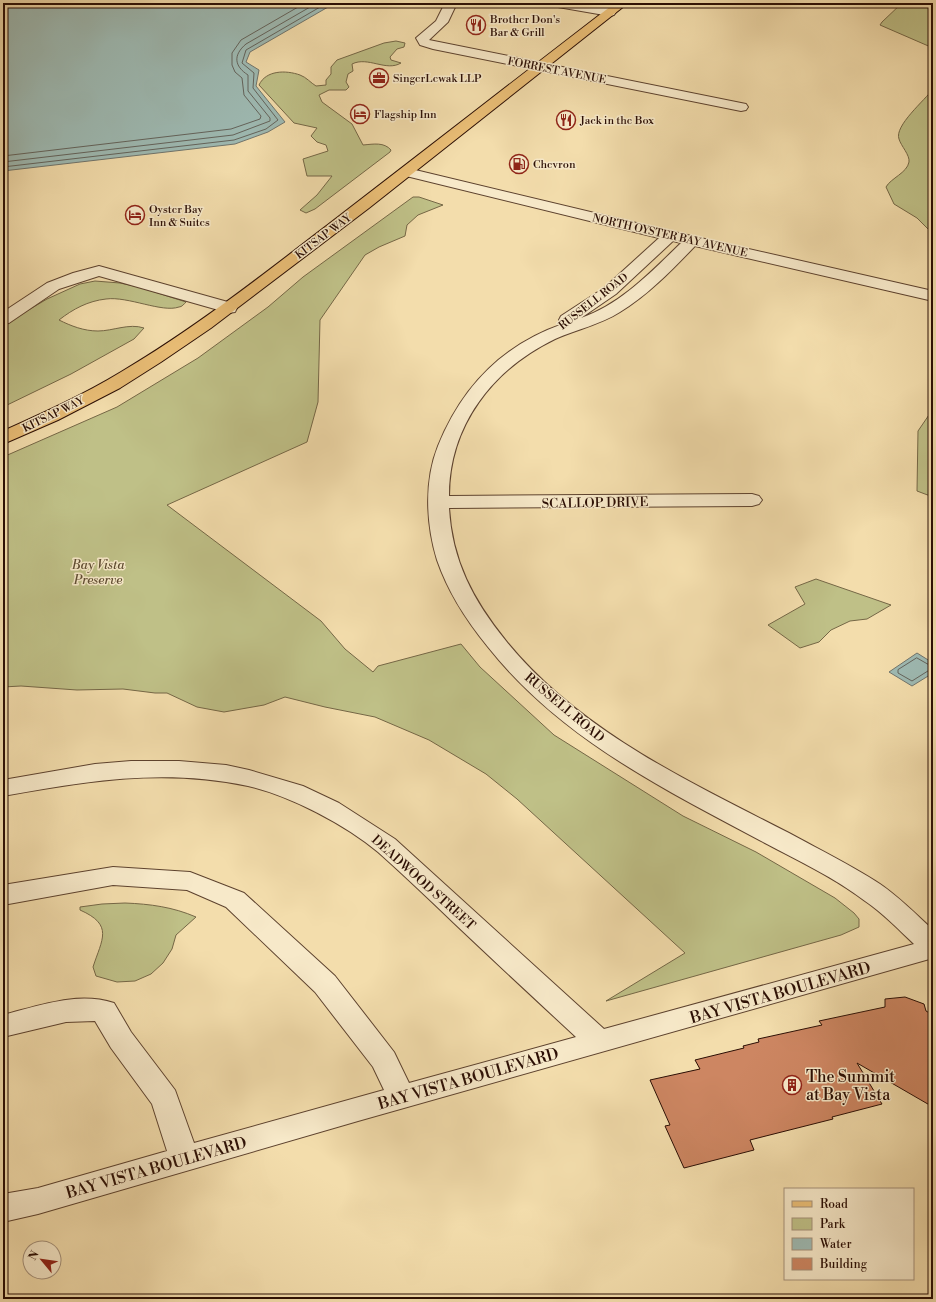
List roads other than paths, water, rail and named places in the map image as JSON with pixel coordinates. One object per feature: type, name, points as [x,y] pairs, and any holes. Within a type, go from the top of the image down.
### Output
[{"type":"main road","name":"KITSAP WAY","points":[[3,438],[75,404],[128,375],[229,308],[407,172],[622,3]]},
{"type":"street","name":"FORREST AVENUE","points":[[450,3],[448,14],[437,29],[422,38],[424,42],[539,67],[741,107]]},
{"type":"street","points":[[558,3],[610,12]]},
{"type":"street","name":"NORTH OYSTER BAY AVENUE","points":[[407,172],[670,236],[933,296]]},
{"type":"street","name":"RUSSELL ROAD","points":[[552,334],[571,316],[610,291],[670,236]]},
{"type":"street","name":"RUSSELL ROAD","points":[[692,241],[646,285],[614,308],[583,324],[552,334],[513,356],[495,372],[478,391],[469,404],[444,456],[441,469],[439,502],[441,536],[446,559],[455,582],[468,606],[489,637],[544,693],[596,735],[647,768],[800,850],[867,888],[933,947]]},
{"type":"street","points":[[3,319],[53,286],[79,276],[99,271],[229,308]]},
{"type":"street","name":"SCALLOP DRIVE","points":[[439,502],[752,500]]},
{"type":"street","name":"DEADWOOD STREET","points":[[3,788],[106,771],[143,769],[221,773],[266,782],[294,792],[324,806],[359,826],[386,845],[600,1042]]},
{"type":"street","points":[[3,895],[113,876],[190,881],[235,900],[325,984],[384,1060],[402,1097]]},
{"type":"street","name":"BAY VISTA BOULEVARD","points":[[3,1208],[38,1201],[402,1097],[907,956],[933,947]]},
{"type":"street","points":[[3,1026],[73,1010],[90,1008],[104,1011],[121,1040],[165,1099],[184,1159]]},
{"type":"water","points":[[3,3],[335,3],[250,52],[246,62],[259,70],[256,86],[285,122],[268,132],[235,144],[3,171]]},
{"type":"water","points":[[917,653],[933,663],[933,673],[912,686],[889,672]]},
{"type":"place","name":"Brother Don's Bar & Grill","points":[[476,25]]},
{"type":"place","name":"SingerLewak LLP","points":[[379,78]]},
{"type":"place","name":"Flagship Inn","points":[[360,114]]},
{"type":"place","name":"Jack in the Box","points":[[566,120]]},
{"type":"place","name":"Chevron","points":[[519,164]]},
{"type":"place","name":"Oyster Bay Inn & Suites","points":[[135,215]]},
{"type":"place","name":"The Summit at Bay Vista","points":[[792,1085]]},
{"type":"park label","name":"Bay Vista Preserve","points":[[98,572]]}]
